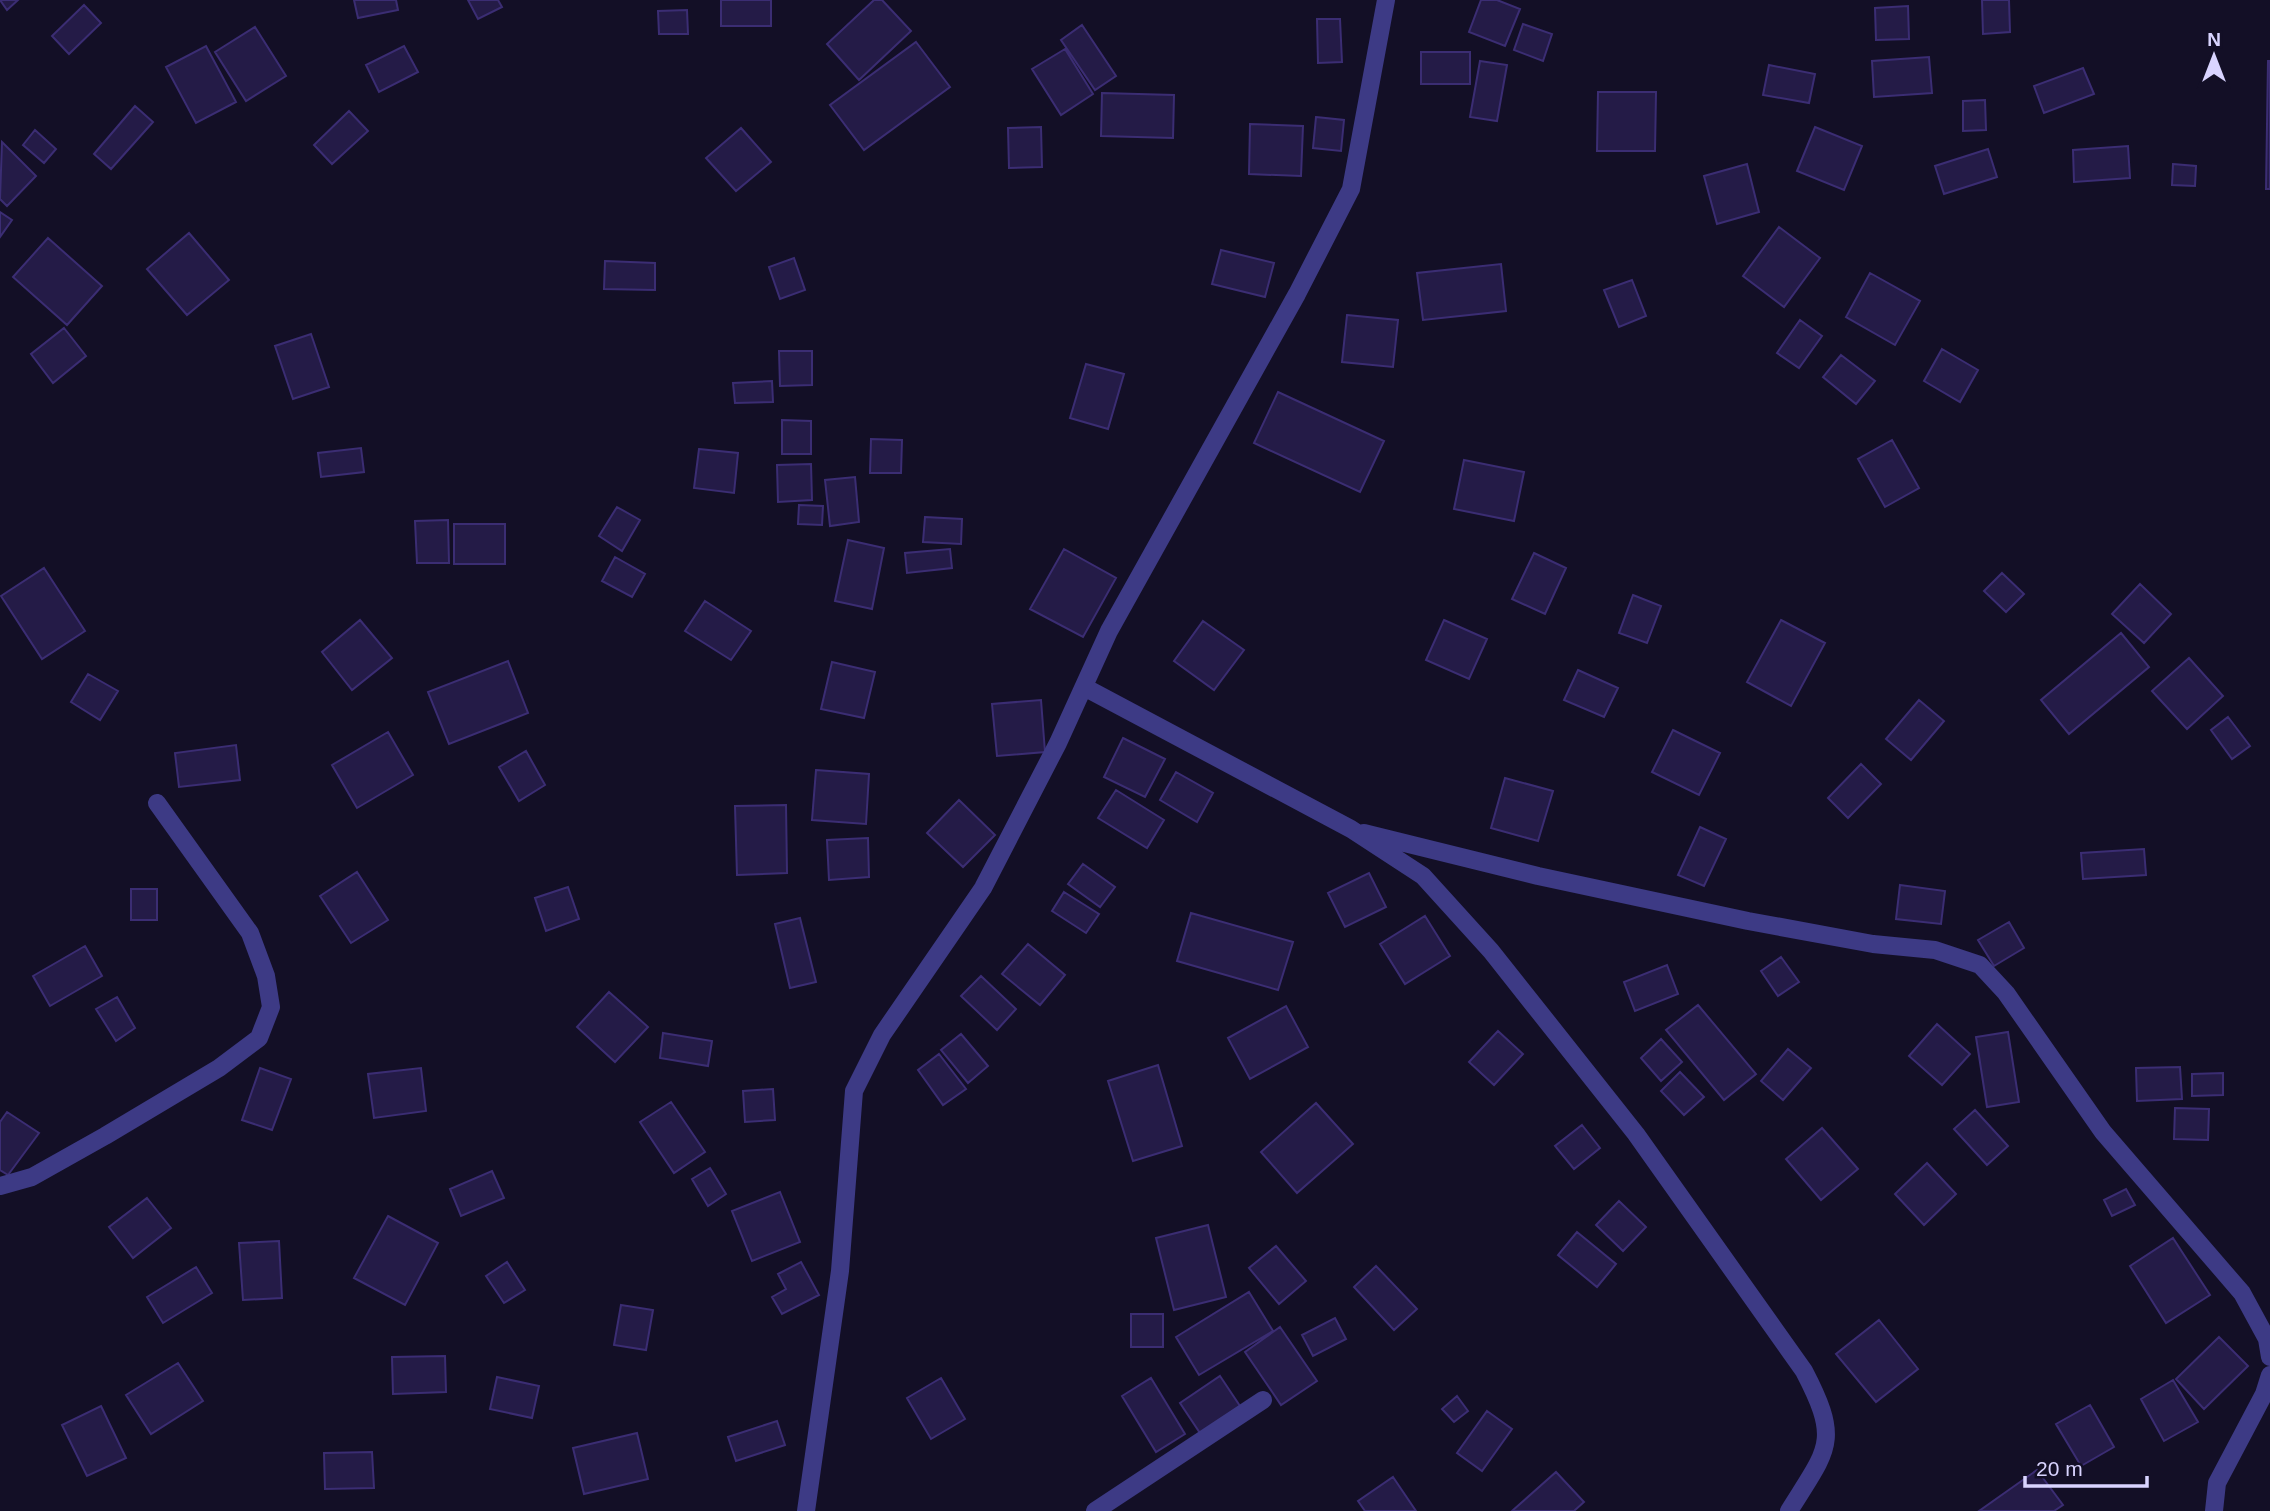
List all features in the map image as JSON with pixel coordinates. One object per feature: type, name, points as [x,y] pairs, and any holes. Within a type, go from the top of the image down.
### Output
[{"type":"street","points":[[806,1511],[840,1271],[854,1091],[882,1035],[983,888],[1145,564],[1297,294],[1351,189],[1377,63],[1386,0]]},
{"type":"street","points":[[1084,687],[1351,829],[1423,876],[1491,951],[1636,1134],[1804,1371],[1820,1402],[1828,1432],[1823,1455],[1789,1511]]},
{"type":"street","points":[[0,1186],[32,1178],[219,1068],[259,1038],[271,1007],[266,976],[250,933],[157,803]]},
{"type":"street","points":[[1351,829],[1617,893],[1873,944],[1935,950],[1980,965],[2006,993],[2103,1132],[2242,1293],[2267,1339],[2270,1357]]},
{"type":"street","points":[[2214,1511],[2217,1483],[2264,1394],[2270,1375]]},
{"type":"street","points":[[1095,1511],[1263,1401]]},
{"type":"building","points":[[0,0],[18,0],[7,10]]},
{"type":"building","points":[[354,0],[396,0],[398,10],[358,18]]},
{"type":"building","points":[[468,0],[498,0],[502,7],[478,19]]},
{"type":"building","points":[[721,0],[771,0],[771,26],[721,26]]},
{"type":"building","points":[[874,0],[882,0],[911,31],[859,80],[827,44]]},
{"type":"building","points":[[1481,0],[1497,0],[1520,9],[1505,46],[1469,32]]},
{"type":"building","points":[[1982,0],[2009,0],[2010,32],[1983,34]]},
{"type":"building","points":[[84,5],[101,23],[69,54],[52,36]]},
{"type":"building","points":[[1908,6],[1909,39],[1876,40],[1875,8]]},
{"type":"building","points":[[687,10],[688,34],[659,34],[658,11]]},
{"type":"building","points":[[1317,19],[1340,19],[1342,62],[1318,63]]},
{"type":"building","points":[[1523,24],[1552,34],[1543,61],[1514,50]]},
{"type":"building","points":[[1082,25],[1116,76],[1095,90],[1061,40]]},
{"type":"building","points":[[255,27],[286,76],[246,101],[215,52]]},
{"type":"building","points":[[916,42],[950,87],[864,150],[830,105]]},
{"type":"building","points":[[206,46],[236,102],[196,123],[166,67]]},
{"type":"building","points":[[404,46],[418,72],[379,92],[366,65]]},
{"type":"building","points":[[1065,49],[1093,94],[1061,115],[1032,69]]},
{"type":"building","points":[[1421,52],[1470,52],[1470,84],[1421,84]]},
{"type":"building","points":[[1929,57],[1932,93],[1874,97],[1872,61]]},
{"type":"building","points":[[1480,61],[1507,65],[1497,121],[1470,117]]},
{"type":"building","points":[[2268,61],[2270,189],[2266,189]]},
{"type":"building","points":[[1769,65],[1815,74],[1809,103],[1763,95]]},
{"type":"building","points":[[2083,68],[2094,94],[2044,113],[2034,86]]},
{"type":"building","points":[[1598,92],[1656,92],[1655,151],[1597,151]]},
{"type":"building","points":[[1102,93],[1174,95],[1173,138],[1101,136]]},
{"type":"building","points":[[1985,100],[1986,130],[1963,131],[1963,101]]},
{"type":"building","points":[[135,106],[153,122],[111,169],[94,154]]},
{"type":"building","points":[[349,111],[368,131],[332,164],[314,145]]},
{"type":"building","points":[[1316,117],[1344,120],[1341,151],[1313,148]]},
{"type":"building","points":[[1250,124],[1303,126],[1301,176],[1249,174]]},
{"type":"building","points":[[1041,127],[1042,167],[1009,168],[1008,128]]},
{"type":"building","points":[[1815,127],[1862,146],[1844,190],[1797,171]]},
{"type":"building","points":[[741,128],[771,162],[736,191],[706,158]]},
{"type":"building","points":[[35,130],[56,149],[44,163],[23,145]]},
{"type":"building","points":[[2,142],[36,176],[7,206],[0,199]]},
{"type":"building","points":[[2128,146],[2130,178],[2074,182],[2073,150]]},
{"type":"building","points":[[1988,149],[1997,177],[1944,194],[1935,166]]},
{"type":"building","points":[[1747,164],[1759,212],[1717,224],[1704,176]]},
{"type":"building","points":[[2173,164],[2196,166],[2195,186],[2172,185]]},
{"type":"building","points":[[0,212],[12,220],[0,237]]},
{"type":"building","points":[[1779,227],[1820,258],[1784,307],[1743,276]]},
{"type":"building","points":[[189,233],[229,280],[187,315],[147,269]]},
{"type":"building","points":[[48,238],[102,286],[67,325],[13,277]]},
{"type":"building","points":[[1221,250],[1274,263],[1265,297],[1212,284]]},
{"type":"building","points":[[794,258],[805,290],[780,299],[769,267]]},
{"type":"building","points":[[605,261],[655,263],[655,290],[604,289]]},
{"type":"building","points":[[1501,264],[1506,311],[1423,320],[1417,273]]},
{"type":"building","points":[[1870,273],[1920,301],[1895,345],[1846,317]]},
{"type":"building","points":[[1632,280],[1646,316],[1619,327],[1604,290]]},
{"type":"building","points":[[1347,315],[1398,320],[1393,367],[1342,362]]},
{"type":"building","points":[[1800,320],[1822,336],[1799,368],[1777,353]]},
{"type":"building","points":[[64,328],[86,356],[53,383],[31,354]]},
{"type":"building","points":[[311,334],[329,387],[293,399],[275,346]]},
{"type":"building","points":[[1942,349],[1978,370],[1960,402],[1924,381]]},
{"type":"building","points":[[779,351],[812,351],[812,385],[780,386]]},
{"type":"building","points":[[1841,355],[1875,381],[1856,404],[1823,377]]},
{"type":"building","points":[[1086,364],[1124,374],[1108,429],[1070,418]]},
{"type":"building","points":[[772,381],[773,402],[735,403],[733,383]]},
{"type":"building","points":[[1278,392],[1384,441],[1360,492],[1254,443]]},
{"type":"building","points":[[782,420],[811,421],[811,454],[782,454]]},
{"type":"building","points":[[871,439],[902,440],[901,473],[870,473]]},
{"type":"building","points":[[1892,440],[1919,488],[1885,507],[1858,459]]},
{"type":"building","points":[[361,448],[364,472],[321,477],[318,453]]},
{"type":"building","points":[[699,449],[738,453],[734,493],[694,488]]},
{"type":"building","points":[[1464,460],[1524,472],[1514,521],[1454,509]]},
{"type":"building","points":[[811,464],[812,500],[778,502],[777,465]]},
{"type":"building","points":[[855,477],[859,522],[830,526],[825,480]]},
{"type":"building","points":[[799,505],[823,506],[822,525],[798,524]]},
{"type":"building","points":[[617,507],[640,520],[622,551],[599,536]]},
{"type":"building","points":[[925,517],[962,519],[961,544],[923,542]]},
{"type":"building","points":[[448,520],[449,563],[417,563],[415,521]]},
{"type":"building","points":[[454,524],[505,524],[505,564],[454,564]]},
{"type":"building","points":[[848,540],[884,548],[872,609],[835,601]]},
{"type":"building","points":[[950,549],[952,568],[907,573],[905,553]]},
{"type":"building","points":[[1064,549],[1116,578],[1083,637],[1030,609]]},
{"type":"building","points":[[1534,553],[1566,568],[1545,614],[1512,599]]},
{"type":"building","points":[[615,557],[645,574],[632,597],[602,581]]},
{"type":"building","points":[[44,568],[85,631],[42,659],[1,596]]},
{"type":"building","points":[[2002,573],[2024,594],[2006,612],[1984,591]]},
{"type":"building","points":[[2140,584],[2171,614],[2144,643],[2112,614]]},
{"type":"building","points":[[1633,595],[1661,606],[1647,643],[1619,633]]},
{"type":"building","points":[[705,601],[751,631],[731,660],[685,631]]},
{"type":"building","points":[[360,620],[392,658],[352,690],[322,652]]},
{"type":"building","points":[[1444,620],[1487,639],[1469,679],[1426,660]]},
{"type":"building","points":[[1781,620],[1825,643],[1791,706],[1747,682]]},
{"type":"building","points":[[1203,621],[1244,650],[1214,690],[1174,661]]},
{"type":"building","points":[[2121,633],[2149,667],[2069,734],[2041,700]]},
{"type":"building","points":[[2189,658],[2223,696],[2187,729],[2152,691]]},
{"type":"building","points":[[508,661],[528,713],[449,744],[428,692]]},
{"type":"building","points":[[832,662],[875,672],[864,718],[821,709]]},
{"type":"building","points":[[1578,670],[1618,688],[1604,717],[1564,700]]},
{"type":"building","points":[[88,674],[118,691],[100,720],[71,702]]},
{"type":"building","points":[[1041,700],[1045,752],[997,756],[992,704]]},
{"type":"building","points":[[1919,700],[1944,721],[1911,760],[1886,739]]},
{"type":"building","points":[[2228,717],[2250,746],[2232,759],[2211,730]]},
{"type":"building","points":[[1673,730],[1720,753],[1699,795],[1652,772]]},
{"type":"building","points":[[388,732],[413,775],[357,808],[332,765]]},
{"type":"building","points":[[1123,738],[1165,759],[1145,797],[1104,777]]},
{"type":"building","points":[[236,745],[240,780],[179,787],[175,753]]},
{"type":"building","points":[[526,751],[545,785],[519,801],[499,767]]},
{"type":"building","points":[[1861,764],[1881,784],[1848,818],[1828,798]]},
{"type":"building","points":[[816,770],[869,774],[866,824],[812,820]]},
{"type":"building","points":[[1176,772],[1213,793],[1197,822],[1160,800]]},
{"type":"building","points":[[1505,778],[1553,791],[1538,841],[1491,828]]},
{"type":"building","points":[[1116,790],[1164,820],[1147,848],[1098,818]]},
{"type":"building","points":[[959,800],[995,835],[963,867],[927,833]]},
{"type":"building","points":[[786,805],[787,873],[737,875],[735,806]]},
{"type":"building","points":[[1700,827],[1726,839],[1704,886],[1678,875]]},
{"type":"building","points":[[868,838],[869,877],[829,880],[827,840]]},
{"type":"building","points":[[2144,849],[2146,875],[2083,879],[2081,853]]},
{"type":"building","points":[[1083,864],[1115,887],[1100,907],[1068,884]]},
{"type":"building","points":[[357,872],[388,920],[351,943],[320,896]]},
{"type":"building","points":[[1369,873],[1386,907],[1345,927],[1328,893]]},
{"type":"building","points":[[1900,885],[1945,891],[1941,924],[1896,919]]},
{"type":"building","points":[[568,887],[579,919],[546,931],[535,898]]},
{"type":"building","points":[[131,889],[157,889],[157,920],[131,920]]},
{"type":"building","points":[[1064,892],[1099,914],[1086,933],[1052,911]]},
{"type":"building","points":[[1191,913],[1293,942],[1278,990],[1177,961]]},
{"type":"building","points":[[1425,916],[1450,956],[1405,984],[1380,944]]},
{"type":"building","points":[[800,918],[816,982],[790,988],[775,924]]},
{"type":"building","points":[[2009,922],[2024,948],[1994,966],[1978,940]]},
{"type":"building","points":[[1028,944],[1065,975],[1040,1005],[1002,974]]},
{"type":"building","points":[[85,946],[102,976],[50,1006],[33,976]]},
{"type":"building","points":[[1781,957],[1799,982],[1778,996],[1761,971]]},
{"type":"building","points":[[1667,965],[1678,994],[1635,1011],[1624,982]]},
{"type":"building","points":[[981,976],[1016,1009],[997,1030],[961,996]]},
{"type":"building","points":[[609,992],[648,1027],[615,1062],[577,1027]]},
{"type":"building","points":[[117,997],[135,1028],[116,1041],[96,1009]]},
{"type":"building","points":[[1698,1005],[1756,1074],[1724,1100],[1666,1030]]},
{"type":"building","points":[[1286,1006],[1308,1047],[1250,1079],[1228,1038]]},
{"type":"building","points":[[1937,1024],[1970,1054],[1942,1085],[1909,1056]]},
{"type":"building","points":[[1498,1031],[1523,1054],[1494,1085],[1469,1062]]},
{"type":"building","points":[[2008,1032],[2019,1102],[1987,1107],[1976,1037]]},
{"type":"building","points":[[663,1033],[712,1041],[708,1066],[660,1058]]},
{"type":"building","points":[[961,1034],[988,1066],[968,1083],[941,1050]]},
{"type":"building","points":[[1661,1039],[1682,1062],[1661,1081],[1641,1058]]},
{"type":"building","points":[[1788,1049],[1811,1068],[1783,1100],[1761,1081]]},
{"type":"building","points":[[939,1054],[966,1089],[943,1105],[918,1070]]},
{"type":"building","points":[[1158,1065],[1182,1146],[1133,1161],[1108,1081]]},
{"type":"building","points":[[2180,1067],[2182,1099],[2137,1101],[2136,1068]]},
{"type":"building","points":[[260,1068],[291,1079],[272,1130],[242,1120]]},
{"type":"building","points":[[421,1068],[426,1111],[374,1118],[368,1074]]},
{"type":"building","points":[[1680,1072],[1704,1097],[1684,1115],[1661,1091]]},
{"type":"building","points":[[2223,1073],[2223,1095],[2192,1096],[2192,1074]]},
{"type":"building","points":[[773,1089],[775,1120],[745,1122],[743,1091]]},
{"type":"building","points":[[671,1102],[705,1152],[674,1173],[640,1122]]},
{"type":"building","points":[[1316,1103],[1353,1144],[1297,1193],[1261,1152]]},
{"type":"building","points":[[2175,1108],[2209,1109],[2208,1140],[2174,1139]]},
{"type":"building","points":[[1975,1110],[2008,1146],[1987,1165],[1954,1129]]},
{"type":"building","points":[[7,1112],[39,1133],[8,1175],[0,1170],[0,1122]]},
{"type":"building","points":[[1582,1125],[1600,1148],[1574,1169],[1555,1146]]},
{"type":"building","points":[[1822,1128],[1858,1169],[1821,1200],[1786,1159]]},
{"type":"building","points":[[1927,1163],[1956,1194],[1924,1225],[1895,1194]]},
{"type":"building","points":[[710,1168],[726,1194],[708,1206],[692,1179]]},
{"type":"building","points":[[492,1171],[504,1198],[461,1216],[450,1189]]},
{"type":"building","points":[[2126,1189],[2135,1205],[2112,1216],[2104,1200]]},
{"type":"building","points":[[780,1192],[800,1242],[752,1261],[732,1211]]},
{"type":"building","points":[[147,1198],[171,1228],[133,1258],[109,1227]]},
{"type":"building","points":[[1619,1201],[1646,1227],[1623,1251],[1596,1225]]},
{"type":"building","points":[[388,1216],[438,1243],[405,1305],[354,1278]]},
{"type":"building","points":[[1208,1225],[1226,1297],[1174,1310],[1156,1238]]},
{"type":"building","points":[[1577,1232],[1616,1264],[1597,1287],[1558,1255]]},
{"type":"building","points":[[2173,1238],[2210,1295],[2166,1323],[2130,1266]]},
{"type":"building","points":[[279,1241],[282,1298],[243,1300],[239,1243]]},
{"type":"building","points":[[1276,1246],[1306,1281],[1279,1304],[1249,1268]]},
{"type":"building","points":[[507,1262],[525,1290],[504,1303],[486,1276]]},
{"type":"building","points":[[801,1262],[819,1295],[782,1314],[772,1297],[786,1289],[778,1274]]},
{"type":"building","points":[[1376,1266],[1417,1309],[1394,1330],[1354,1287]]},
{"type":"building","points":[[196,1267],[212,1293],[163,1323],[147,1297]]},
{"type":"building","points":[[1249,1292],[1273,1331],[1199,1375],[1176,1337]]},
{"type":"building","points":[[621,1305],[653,1310],[646,1350],[614,1345]]},
{"type":"building","points":[[1131,1314],[1163,1314],[1163,1347],[1131,1347]]},
{"type":"building","points":[[1335,1318],[1346,1339],[1313,1356],[1302,1335]]},
{"type":"building","points":[[1879,1320],[1918,1369],[1876,1402],[1836,1354]]},
{"type":"building","points":[[1280,1327],[1317,1381],[1281,1405],[1245,1352]]},
{"type":"building","points":[[2219,1337],[2248,1366],[2204,1409],[2176,1379]]},
{"type":"building","points":[[445,1356],[446,1392],[393,1394],[392,1357]]},
{"type":"building","points":[[178,1363],[203,1401],[151,1434],[126,1395]]},
{"type":"building","points":[[1220,1376],[1240,1406],[1200,1433],[1180,1403]]},
{"type":"building","points":[[497,1377],[539,1386],[532,1418],[490,1409]]},
{"type":"building","points":[[941,1378],[965,1419],[931,1439],[907,1398]]},
{"type":"building","points":[[1151,1378],[1185,1434],[1156,1452],[1122,1396]]},
{"type":"building","points":[[2173,1380],[2198,1422],[2164,1441],[2141,1399]]},
{"type":"building","points":[[1457,1396],[1468,1411],[1454,1422],[1442,1409]]},
{"type":"building","points":[[2090,1405],[2114,1447],[2081,1466],[2056,1424]]},
{"type":"building","points":[[101,1406],[126,1458],[87,1476],[62,1425]]},
{"type":"building","points":[[1487,1411],[1512,1429],[1482,1471],[1457,1453]]},
{"type":"building","points":[[777,1421],[785,1445],[736,1461],[728,1437]]},
{"type":"building","points":[[637,1433],[648,1479],[584,1494],[573,1448]]},
{"type":"building","points":[[372,1452],[374,1488],[325,1489],[324,1453]]},
{"type":"building","points":[[2037,1470],[2063,1505],[2054,1511],[1979,1511]]},
{"type":"building","points":[[1556,1472],[1584,1502],[1574,1511],[1512,1511]]},
{"type":"building","points":[[1393,1477],[1416,1511],[1365,1511],[1358,1501]]}]
